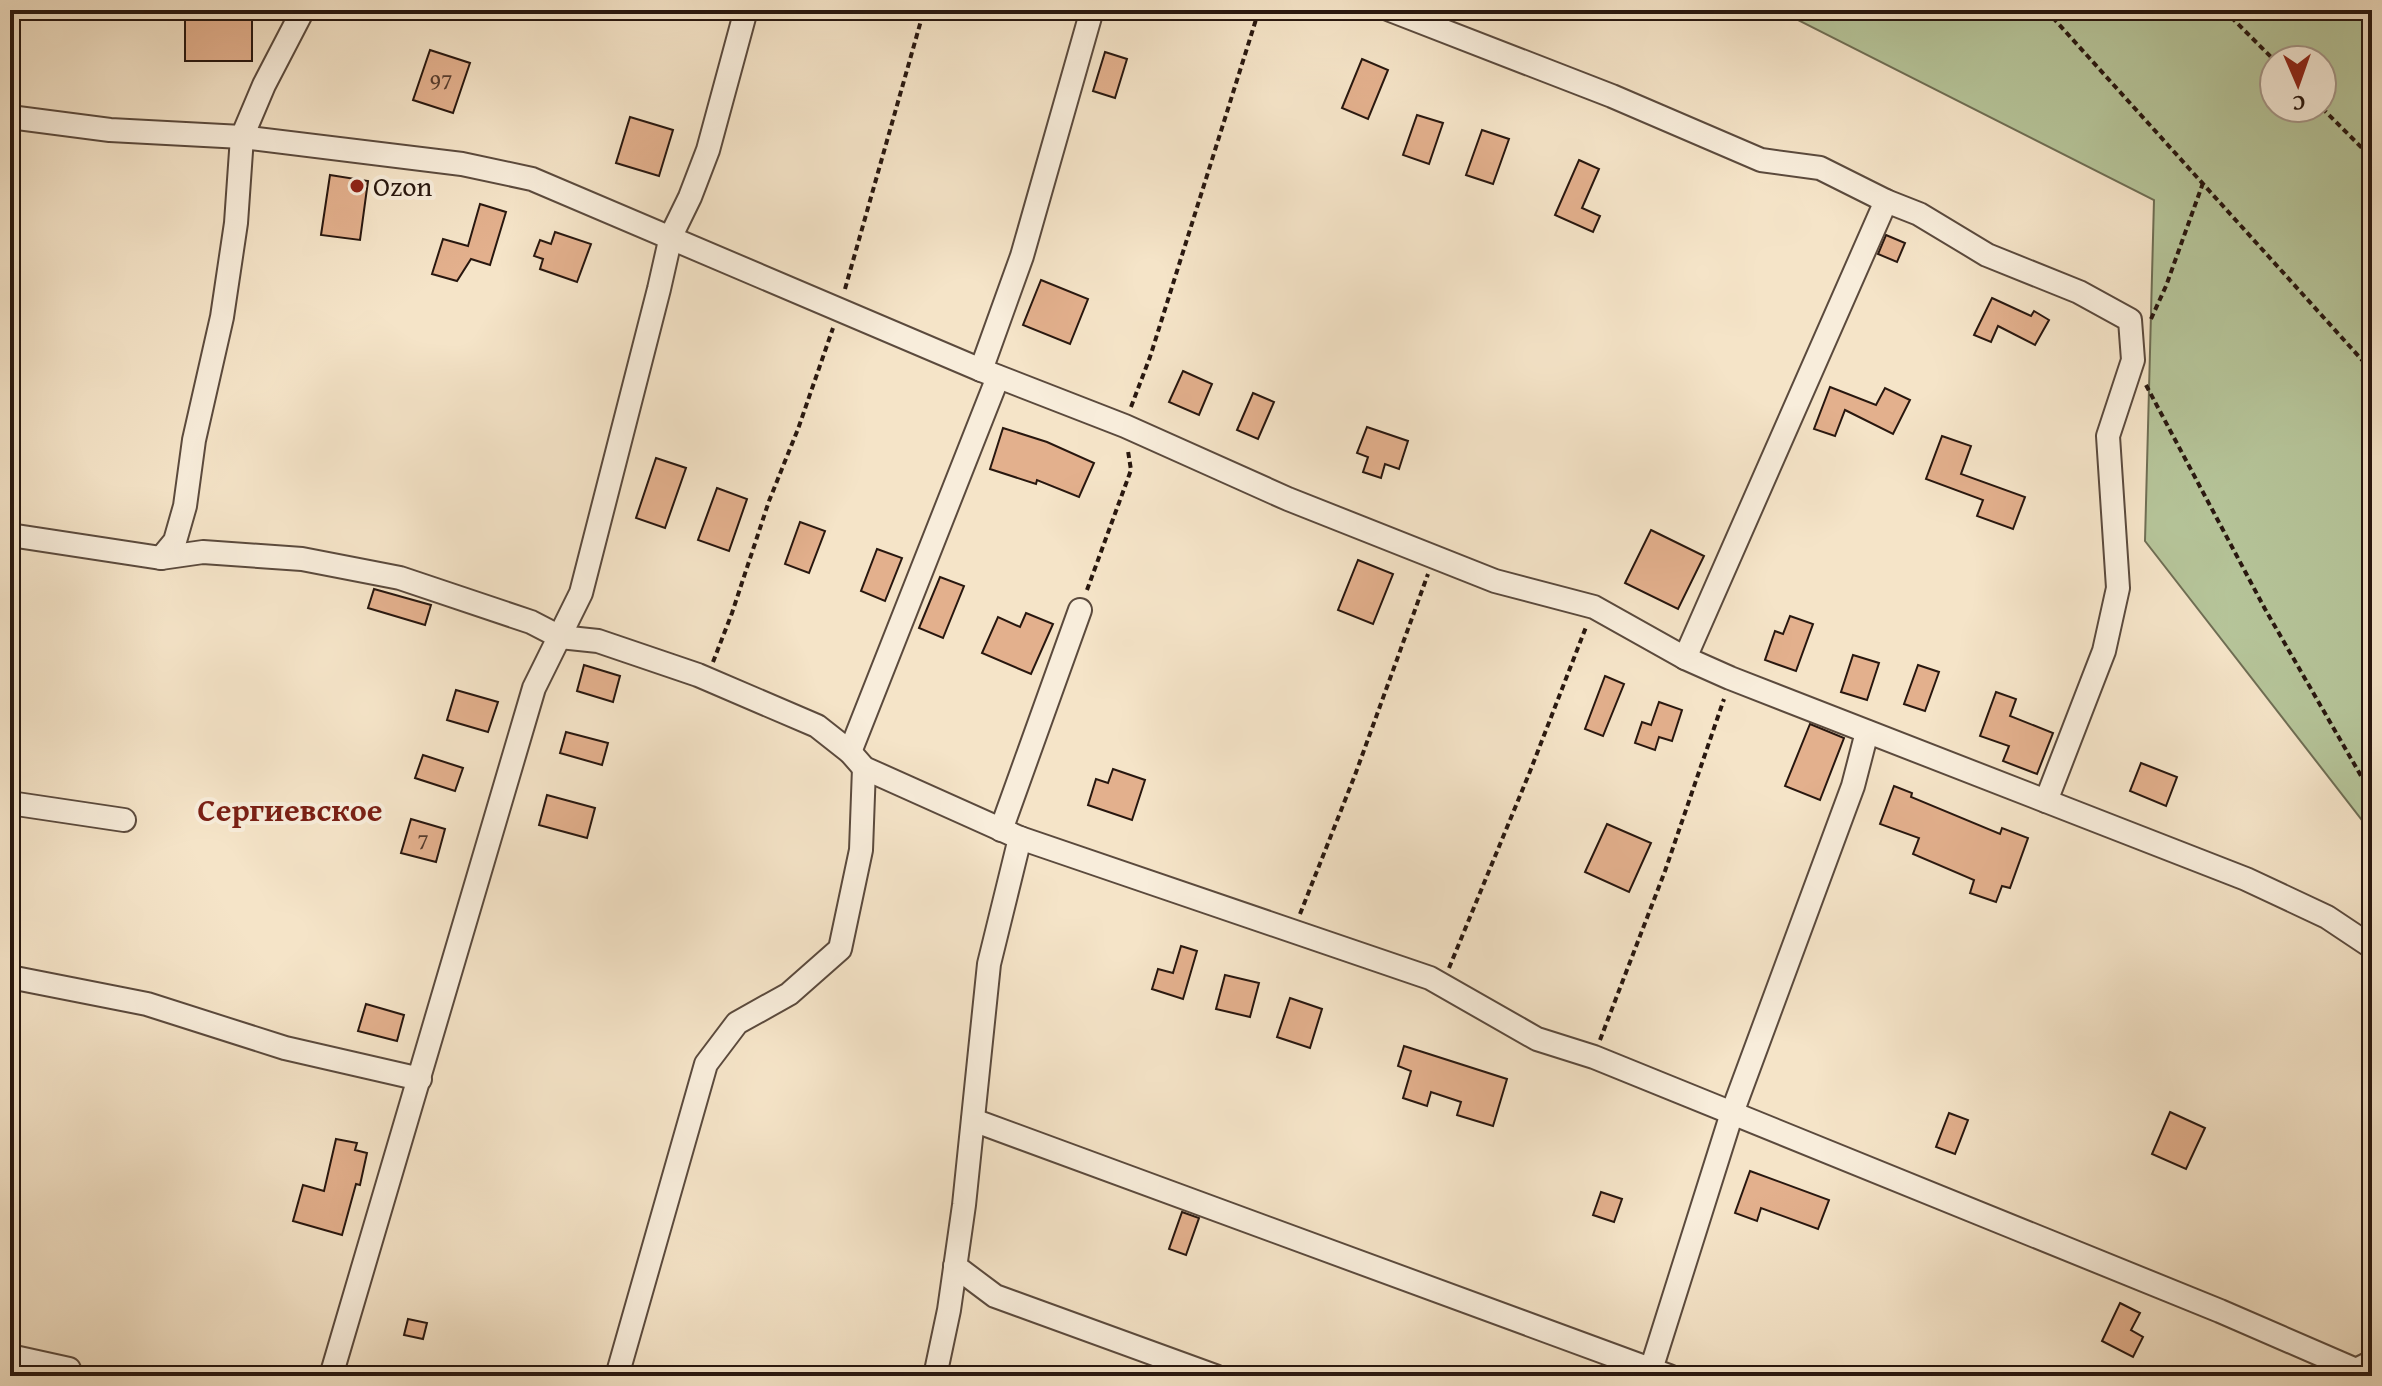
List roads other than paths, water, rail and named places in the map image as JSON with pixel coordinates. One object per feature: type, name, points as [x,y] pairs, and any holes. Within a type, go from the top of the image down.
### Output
[{"type":"street","points":[[161,558],[175,541],[185,506],[194,440],[222,317],[236,223],[242,137],[264,85],[303,10]]},
{"type":"street","points":[[331,1376],[534,688],[581,593],[671,236],[708,150],[746,10]]},
{"type":"street","points":[[617,1376],[706,1064],[737,1023],[789,994],[840,949],[861,850],[857,760],[990,373],[1092,10]]},
{"type":"street","points":[[1390,10],[1612,96],[1761,160],[1820,168],[1919,214],[1987,255],[2079,292],[2130,320],[2133,360],[2108,436],[2118,588],[2104,651],[2046,801]]},
{"type":"street","points":[[10,117],[110,130],[242,137],[462,164],[532,179],[990,373],[1125,426],[1288,499],[1495,581],[1594,607],[1685,658],[1730,678],[2246,879],[2327,917],[2372,947]]},
{"type":"street","points":[[1685,658],[1886,201]]},
{"type":"street","points":[[10,535],[161,558],[203,552],[302,559],[400,578],[531,622],[560,637],[598,641],[706,679],[817,726],[857,760],[1011,834],[1430,978],[1537,1039],[1594,1057],[2362,1369]]},
{"type":"street","points":[[935,1376],[949,1310],[989,964],[1011,834],[1080,610]]},
{"type":"street","points":[[973,1120],[1656,1374],[1732,1113],[1853,786],[1867,732]]},
{"type":"street","points":[[10,803],[124,820]]},
{"type":"street","points":[[10,977],[147,1004],[285,1048],[420,1079]]},
{"type":"street","points":[[955,1266],[995,1296],[1215,1376]]},
{"type":"street","points":[[10,1356],[69,1369]]},
{"type":"place","name":"Ozon","points":[[357,186]]},
{"type":"district","name":"Сергиевское","points":[[290,810]]}]
